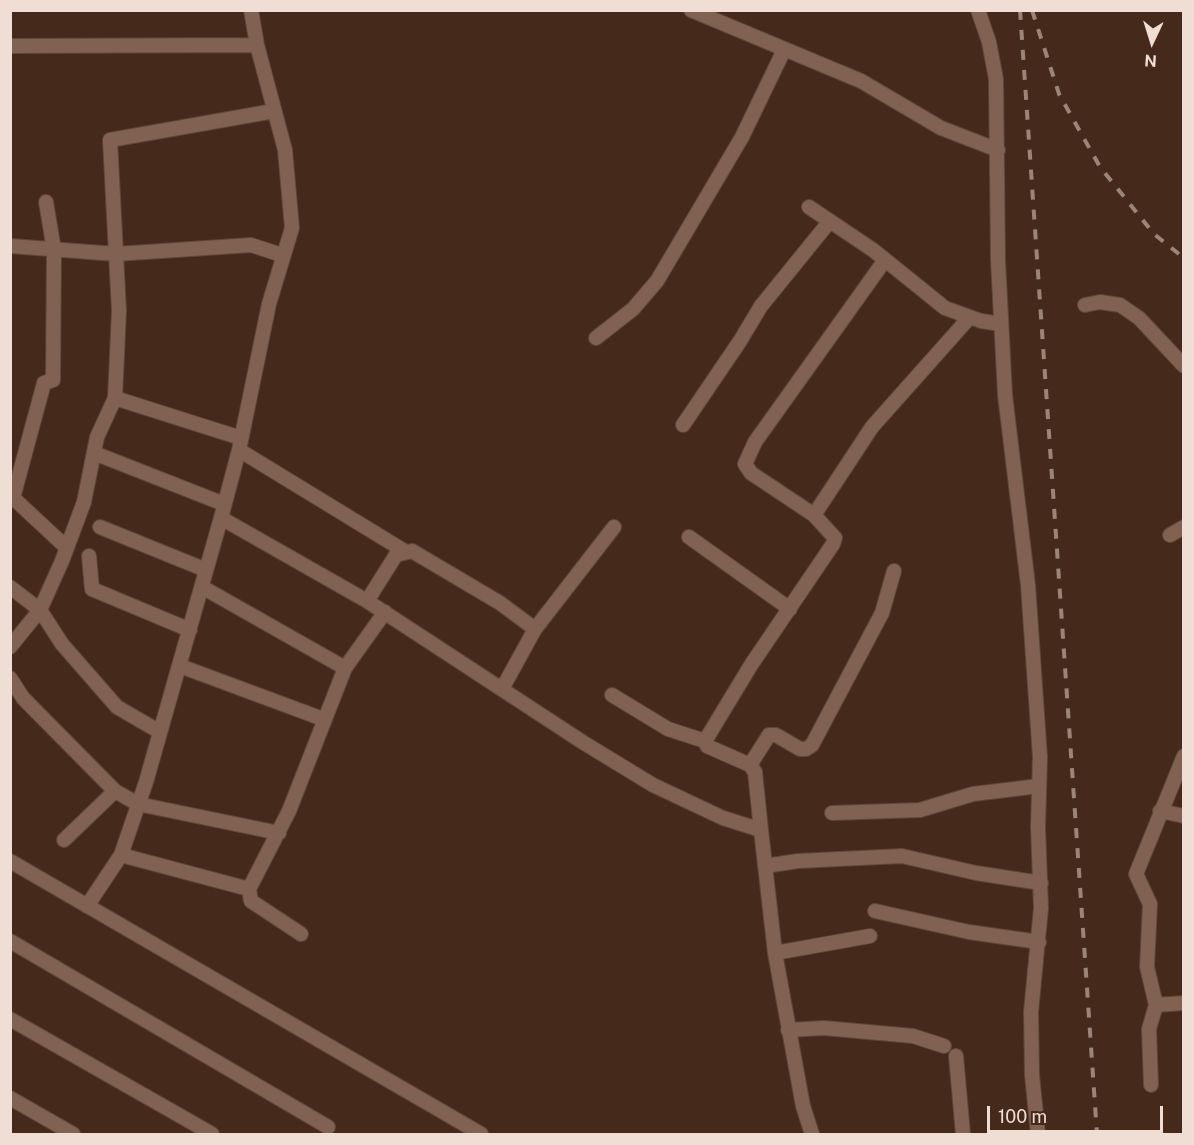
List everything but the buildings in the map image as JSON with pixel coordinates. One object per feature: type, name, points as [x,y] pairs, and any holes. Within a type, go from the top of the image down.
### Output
[{"type":"street","points":[[87,906],[121,855],[180,666],[240,444],[269,304],[292,228],[285,150],[274,111],[269,81],[257,45],[251,10]]},
{"type":"street","points":[[692,10],[861,81],[941,128],[998,150]]},
{"type":"street","points":[[978,10],[989,42],[996,79],[1001,324],[1007,415],[1031,609],[1040,758],[1039,942],[1031,1012],[1032,1075],[1038,1134]]},
{"type":"street","points":[[10,46],[257,45]]},
{"type":"street","points":[[596,338],[633,309],[657,281],[742,137],[784,50]]},
{"type":"street","points":[[10,646],[40,610],[67,548],[84,502],[97,437],[115,398],[119,311],[110,140],[274,111]]},
{"type":"street","points":[[46,202],[54,250],[53,380],[44,382],[12,496],[67,548]]},
{"type":"street","points":[[809,207],[885,260],[945,308],[969,318],[1001,324]]},
{"type":"street","points":[[683,425],[740,341],[760,306],[830,221]]},
{"type":"street","points":[[10,246],[116,254],[251,245],[282,255]]},
{"type":"street","points":[[705,741],[751,665],[835,538],[832,532],[814,515],[752,473],[745,464],[747,456],[885,260]]},
{"type":"street","points":[[1085,305],[1100,302],[1120,305],[1139,318],[1184,366]]},
{"type":"street","points":[[814,515],[872,426],[969,318]]},
{"type":"street","points":[[115,398],[240,444],[406,552]]},
{"type":"street","points":[[94,453],[223,511],[385,612],[653,785],[723,818],[760,830]]},
{"type":"street","points":[[100,527],[206,570]]},
{"type":"street","points":[[502,689],[535,629],[614,527]]},
{"type":"street","points":[[1170,535],[1184,527]]},
{"type":"street","points":[[689,537],[790,609]]},
{"type":"street","points":[[367,601],[396,555],[412,550],[500,603],[535,629]]},
{"type":"street","points":[[89,556],[92,589],[190,630]]},
{"type":"street","points":[[750,765],[769,735],[776,735],[800,749],[807,749],[812,745],[882,613],[894,571]]},
{"type":"street","points":[[202,586],[345,668]]},
{"type":"street","points":[[10,587],[40,610],[62,644],[117,707],[160,732]]},
{"type":"street","points":[[301,934],[251,901],[249,889],[279,833],[345,668],[385,612]]},
{"type":"street","points":[[180,666],[323,719]]},
{"type":"street","points":[[10,678],[24,698],[115,791],[138,804],[279,833]]},
{"type":"street","points":[[612,696],[668,729],[705,741]]},
{"type":"street","points":[[705,741],[706,746],[750,765],[755,772],[775,953],[803,1106],[812,1134]]},
{"type":"street","points":[[1151,1085],[1149,1029],[1156,1005],[1146,966],[1150,904],[1136,874],[1184,756]]},
{"type":"street","points":[[832,813],[920,810],[973,794],[1039,786]]},
{"type":"street","points":[[64,840],[115,791]]},
{"type":"street","points":[[1160,811],[1184,816]]},
{"type":"street","points":[[121,855],[249,889]]},
{"type":"street","points":[[765,866],[798,861],[902,856],[976,873],[1041,883]]},
{"type":"street","points":[[12,867],[87,906],[481,1134]]},
{"type":"street","points":[[875,911],[969,932],[1039,942]]},
{"type":"street","points":[[775,953],[870,936]]},
{"type":"street","points":[[10,941],[328,1126]]},
{"type":"street","points":[[1156,1005],[1184,1003]]},
{"type":"street","points":[[10,1019],[212,1134]]},
{"type":"street","points":[[788,1030],[824,1028],[913,1036],[944,1046]]},
{"type":"street","points":[[956,1056],[963,1134]]},
{"type":"street","points":[[10,1098],[73,1134]]},
{"type":"railway","points":[[1020,10],[1097,1134]]},
{"type":"railway","points":[[1032,10],[1059,94],[1100,167],[1154,234],[1184,258]]}]
